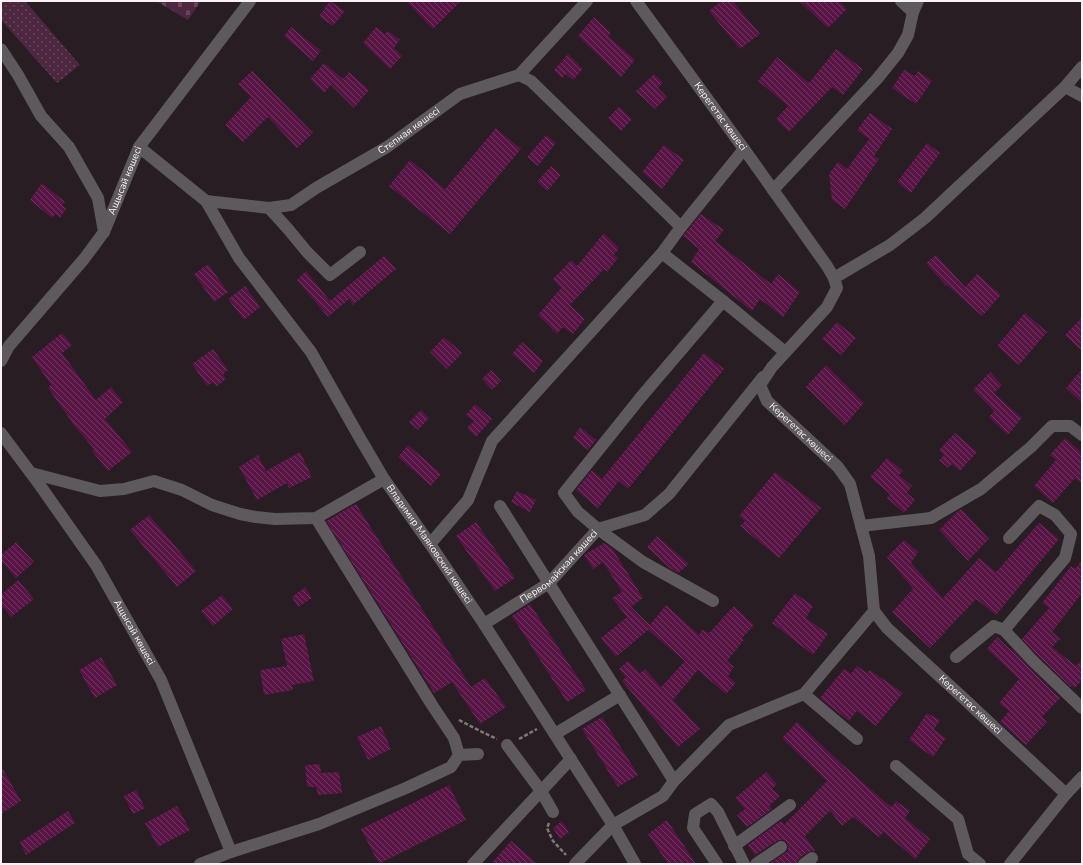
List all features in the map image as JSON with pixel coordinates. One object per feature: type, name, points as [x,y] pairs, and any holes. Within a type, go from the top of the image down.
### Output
[{"type":"street","name":"Ащысай көшесі","points":[[1,360],[9,346],[84,259],[104,232],[139,147],[250,1]]},
{"type":"street","name":"Степная көшесі","points":[[206,201],[269,208],[292,205],[316,188],[387,147],[460,94],[519,75],[587,1]]},
{"type":"street","name":"Керегетас көшесі","points":[[636,1],[744,149],[834,278],[837,288],[827,307],[772,367],[760,385],[767,400],[838,467],[850,484],[869,556],[874,611],[887,628],[1066,794]]},
{"type":"street","points":[[773,190],[877,79],[898,53],[908,35],[916,6],[901,1]]},
{"type":"street","points":[[1,49],[18,75],[41,116],[69,147],[98,198],[104,232]]},
{"type":"street","points":[[834,278],[890,245],[925,218],[1065,87],[1082,67]]},
{"type":"street","points":[[519,75],[531,81],[681,227]]},
{"type":"street","points":[[1065,87],[1082,96]]},
{"type":"street","points":[[139,147],[206,201],[239,258],[311,352],[384,479]]},
{"type":"street","points":[[430,544],[468,500],[492,442],[662,253],[744,149]]},
{"type":"street","points":[[269,208],[307,252],[330,275],[360,252]]},
{"type":"street","points":[[662,253],[785,352]]},
{"type":"street","points":[[723,301],[641,397],[564,494],[578,512],[598,529],[645,515],[669,494],[772,367]]},
{"type":"street","points":[[861,526],[931,518],[981,489],[1052,426],[1070,426],[1082,435]]},
{"type":"street","name":"Ащысай көшесі","points":[[1,432],[96,565],[162,680],[231,852]]},
{"type":"street","name":"Владимир Маяковский көшесі","points":[[31,473],[100,491],[124,489],[154,481],[182,490],[212,505],[240,514],[275,519],[316,518],[384,479],[484,624],[613,825],[635,864]]},
{"type":"street","points":[[500,506],[674,780]]},
{"type":"street","points":[[1004,630],[1065,558],[1071,534],[1055,514],[1039,506],[1008,538]]},
{"type":"street","points":[[316,518],[454,738],[459,755]]},
{"type":"street","name":"Первомайская көшесі","points":[[484,624],[549,583],[598,529],[643,562],[713,601]]},
{"type":"street","points":[[575,864],[613,825],[663,796],[674,780],[729,725],[804,694],[874,611]]},
{"type":"street","points":[[956,657],[994,626],[1004,630],[1033,661],[1082,708]]},
{"type":"street","points":[[804,694],[857,738]]},
{"type":"street","points":[[555,734],[620,695]]},
{"type":"street","points":[[507,745],[542,791],[553,812]]},
{"type":"street","points":[[459,755],[478,754]]},
{"type":"street","points":[[200,864],[231,852],[319,824],[406,788],[451,767],[459,755]]},
{"type":"street","points":[[472,864],[571,759]]},
{"type":"street","points":[[896,766],[958,819],[968,854],[980,864]]},
{"type":"street","points":[[1010,864],[1066,794],[1082,777]]},
{"type":"street","points":[[717,864],[693,828],[695,814],[711,804],[718,812],[744,864]]},
{"type":"street","points":[[734,846],[790,805]]},
{"type":"street","points":[[756,864],[781,847]]},
{"type":"path","points":[[456,719],[496,737],[507,745],[537,728]]},
{"type":"path","points":[[553,812],[547,828],[553,841],[575,864]]},
{"type":"green space","points":[[1,1],[25,1],[80,65],[57,83],[1,20]]},
{"type":"green space","points":[[156,1],[201,1],[188,20]]},
{"type":"building","points":[[330,1],[345,11],[333,26],[319,16]]},
{"type":"building","points":[[406,1],[461,1],[433,29]]},
{"type":"building","points":[[721,1],[733,1],[760,34],[740,49],[709,11]]},
{"type":"building","points":[[799,1],[839,1],[847,9],[828,28]]},
{"type":"building","points":[[594,17],[611,33],[608,36],[635,60],[621,77],[578,36]]},
{"type":"building","points":[[291,27],[321,51],[313,61],[284,36]]},
{"type":"building","points":[[376,27],[385,34],[388,31],[400,40],[394,48],[402,56],[390,69],[363,43]]},
{"type":"building","points":[[836,49],[863,69],[843,95],[832,87],[789,132],[776,119],[788,106],[758,81],[777,57],[809,83]]},
{"type":"building","points":[[568,54],[583,69],[573,80],[566,74],[562,78],[554,70]]},
{"type":"building","points":[[324,63],[343,79],[349,72],[369,90],[354,108],[331,85],[324,93],[310,79]]},
{"type":"building","points":[[904,70],[915,76],[918,71],[932,81],[916,104],[892,88]]},
{"type":"building","points":[[252,71],[313,133],[297,148],[268,117],[243,142],[225,125],[251,97],[238,84]]},
{"type":"building","points":[[654,74],[663,82],[658,88],[667,97],[655,109],[636,91]]},
{"type":"building","points":[[619,107],[632,119],[621,131],[608,118]]},
{"type":"building","points":[[870,113],[892,129],[874,156],[879,159],[845,209],[832,200],[829,174],[838,162],[847,169],[869,139],[857,130]]},
{"type":"building","points":[[496,128],[521,149],[450,234],[389,186],[410,160],[445,189]]},
{"type":"building","points":[[546,135],[556,143],[538,166],[527,157]]},
{"type":"building","points":[[927,143],[940,153],[911,193],[897,182]]},
{"type":"building","points":[[664,145],[684,160],[662,189],[642,172]]},
{"type":"building","points":[[551,166],[561,175],[547,191],[537,182]]},
{"type":"building","points":[[42,183],[65,202],[62,205],[66,209],[60,218],[55,214],[52,218],[30,200]]},
{"type":"building","points":[[701,214],[724,230],[715,241],[771,284],[778,274],[800,292],[783,317],[760,299],[752,311],[691,262],[699,249],[683,236]]},
{"type":"building","points":[[604,233],[619,248],[614,255],[618,258],[607,272],[604,269],[570,305],[585,319],[573,334],[563,327],[557,334],[538,315],[561,288],[553,279],[571,260],[577,266]]},
{"type":"building","points":[[936,255],[965,287],[977,274],[1001,295],[982,316],[947,285],[946,286],[926,263]]},
{"type":"building","points":[[384,256],[396,269],[353,305],[349,299],[328,317],[297,280],[306,271],[330,301]]},
{"type":"building","points":[[208,264],[228,292],[214,302],[194,274]]},
{"type":"building","points":[[245,286],[260,307],[244,320],[228,299]]},
{"type":"building","points":[[1025,313],[1047,332],[1019,365],[997,346]]},
{"type":"building","points":[[1082,317],[1082,351],[1065,335]]},
{"type":"building","points":[[837,322],[856,338],[841,355],[822,339]]},
{"type":"building","points":[[62,333],[72,345],[62,353],[96,400],[111,387],[123,402],[105,419],[132,452],[108,471],[92,451],[94,449],[71,422],[48,388],[51,385],[32,357]]},
{"type":"building","points":[[444,337],[462,353],[447,369],[430,352]]},
{"type":"building","points":[[522,342],[543,361],[534,373],[512,354]]},
{"type":"building","points":[[213,349],[228,370],[223,374],[226,379],[217,386],[213,382],[207,386],[192,364]]},
{"type":"building","points":[[704,353],[724,369],[628,489],[619,481],[598,508],[576,490],[592,470],[602,479]]},
{"type":"building","points":[[826,365],[864,403],[845,425],[806,387]]},
{"type":"building","points":[[1082,369],[1082,403],[1066,388]]},
{"type":"building","points":[[491,370],[501,381],[492,390],[482,379]]},
{"type":"building","points":[[990,372],[1002,385],[994,393],[1022,418],[1008,435],[989,417],[994,411],[973,390]]},
{"type":"building","points":[[475,404],[492,419],[476,437],[467,428],[474,421],[466,415]]},
{"type":"building","points":[[421,410],[429,418],[418,430],[409,422]]},
{"type":"building","points":[[580,427],[596,440],[588,450],[573,438]]},
{"type":"building","points":[[955,433],[977,452],[960,471],[952,464],[948,468],[939,460],[944,455],[939,450]]},
{"type":"building","points":[[1065,438],[1082,453],[1082,484],[1075,478],[1053,503],[1034,486],[1056,460],[1050,455]]},
{"type":"building","points":[[408,445],[441,474],[431,486],[398,457]]},
{"type":"building","points":[[300,452],[312,477],[289,488],[287,483],[257,500],[239,467],[258,455],[266,471]]},
{"type":"building","points":[[887,458],[903,471],[899,475],[912,486],[907,493],[915,500],[904,513],[887,498],[890,494],[870,477]]},
{"type":"building","points":[[775,472],[821,508],[779,558],[740,526],[745,521],[739,516]]},
{"type":"building","points":[[517,491],[536,500],[530,512],[511,502]]},
{"type":"building","points":[[356,504],[471,687],[485,678],[506,707],[480,724],[452,682],[434,693],[326,521]]},
{"type":"building","points":[[961,509],[989,539],[968,561],[939,530]]},
{"type":"building","points":[[149,515],[196,571],[177,587],[130,530]]},
{"type":"building","points":[[476,522],[515,578],[495,591],[456,536]]},
{"type":"building","points":[[1039,523],[1059,539],[996,615],[976,599],[930,648],[892,612],[913,589],[887,557],[904,540],[918,552],[911,563],[943,598],[979,558],[996,572]]},
{"type":"building","points":[[657,536],[689,564],[678,573],[671,569],[647,547]]},
{"type":"building","points":[[16,542],[34,562],[16,578],[1,561],[1,555]]},
{"type":"building","points":[[604,543],[612,548],[643,598],[631,607],[650,625],[666,605],[699,635],[702,630],[709,633],[734,606],[754,625],[742,638],[744,640],[727,661],[734,667],[728,676],[736,683],[726,694],[698,670],[673,700],[700,729],[678,747],[622,681],[626,677],[619,669],[628,661],[640,673],[645,669],[661,687],[685,661],[648,630],[616,657],[601,638],[627,617],[612,598],[622,592],[603,562],[593,569],[584,555]]},
{"type":"building","points":[[1082,560],[1082,593],[1052,632],[1060,639],[1052,647],[1076,666],[1082,659],[1082,680],[1075,688],[1072,686],[1071,687],[1022,639],[1049,608],[1042,603],[1071,566],[1075,569]]},
{"type":"building","points":[[18,580],[34,599],[11,617],[1,605],[1,595]]},
{"type":"building","points":[[305,587],[312,598],[298,607],[292,597]]},
{"type":"building","points":[[795,593],[813,606],[806,618],[828,634],[813,655],[772,623]]},
{"type":"building","points":[[222,595],[233,609],[213,626],[201,611]]},
{"type":"building","points":[[530,604],[586,690],[567,702],[512,616]]},
{"type":"building","points":[[304,634],[314,681],[292,685],[293,690],[264,695],[260,670],[287,666],[281,639]]},
{"type":"building","points":[[997,637],[1012,651],[1013,650],[1060,698],[1042,717],[1047,722],[1026,745],[1000,722],[1009,711],[999,703],[1019,679],[987,649]]},
{"type":"building","points":[[101,657],[117,685],[95,698],[79,670]]},
{"type":"building","points":[[857,666],[867,673],[870,670],[903,693],[876,726],[857,711],[849,721],[820,698],[844,669],[851,674]]},
{"type":"building","points":[[927,713],[940,720],[934,730],[946,738],[933,757],[909,740]]},
{"type":"building","points":[[602,717],[638,775],[618,787],[582,729]]},
{"type":"building","points":[[797,722],[891,807],[896,801],[910,811],[905,818],[930,839],[915,859],[884,832],[879,837],[853,817],[842,826],[830,811],[805,836],[815,851],[808,852],[799,858],[797,864],[769,864],[788,851],[787,843],[784,840],[777,841],[755,855],[748,845],[781,821],[784,825],[827,781],[782,738]]},
{"type":"building","points":[[381,726],[391,749],[368,760],[357,737]]},
{"type":"building","points":[[320,764],[321,773],[339,772],[342,793],[318,795],[316,787],[307,787],[305,765]]},
{"type":"building","points":[[1,766],[21,801],[1,814]]},
{"type":"building","points":[[766,772],[777,784],[772,789],[780,796],[769,806],[772,809],[747,827],[737,815],[745,809],[735,798]]},
{"type":"building","points":[[449,785],[466,820],[379,864],[361,829]]},
{"type":"building","points":[[136,790],[145,808],[133,814],[124,796]]},
{"type":"building","points":[[177,806],[190,830],[158,847],[145,823]]},
{"type":"building","points":[[68,811],[75,823],[26,855],[20,842]]},
{"type":"building","points":[[667,820],[696,864],[668,864],[648,834]]},
{"type":"building","points":[[562,821],[569,832],[560,839],[553,828]]},
{"type":"building","points":[[511,841],[538,864],[491,864]]}]
